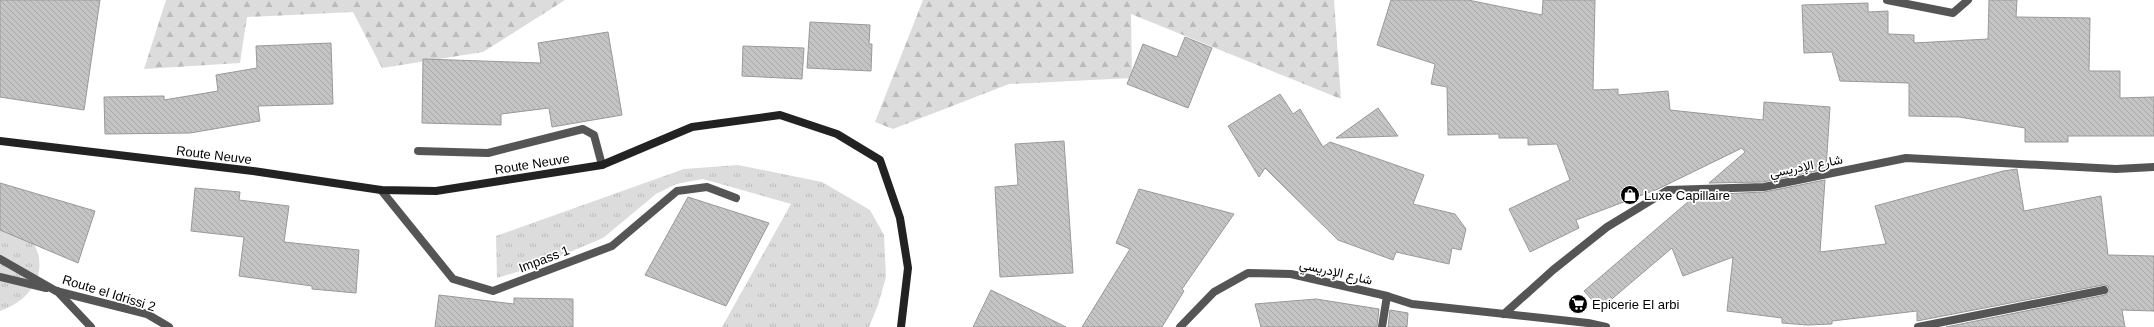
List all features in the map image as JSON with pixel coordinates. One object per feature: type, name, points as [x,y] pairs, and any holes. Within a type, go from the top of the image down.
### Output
[{"type":"main road","name":"Route Neuve","points":[[0,141],[253,171],[381,190],[436,191],[602,165],[692,127],[780,116],[837,134],[880,160],[900,218],[908,268],[901,327]]},
{"type":"street","points":[[1887,0],[1953,13],[1968,0]]},
{"type":"street","points":[[418,151],[488,153],[583,129],[594,135],[602,165]]},
{"type":"street","name":"شارع الإدريسي","points":[[1504,314],[1553,270],[1607,227],[1668,190],[1764,186],[1906,158],[2116,169],[2154,167]]},
{"type":"street","name":"Impass 1","points":[[381,190],[453,279],[493,291],[612,246],[677,191],[707,186],[736,198]]},
{"type":"street","name":"Route el Idrissi 2","points":[[0,259],[56,291],[147,314],[169,327]]},
{"type":"street","name":"شارع الإدريسي","points":[[1180,327],[1214,292],[1248,273],[1292,274],[1388,296],[1412,304],[1588,323],[1596,327],[1606,327]]},
{"type":"street","points":[[0,277],[56,291],[91,327]]},
{"type":"street","points":[[1918,327],[1935,325],[2104,290]]},
{"type":"street","points":[[1382,327],[1388,296]]},
{"type":"green space","points":[[166,0],[565,0],[483,52],[382,68],[353,12],[247,17],[240,63],[144,69]]},
{"type":"green space","points":[[923,0],[1334,0],[1341,99],[1131,14],[1132,78],[1009,84],[893,129],[875,122]]},
{"type":"green space","points":[[738,165],[822,182],[870,210],[884,235],[886,277],[878,305],[869,327],[722,327],[791,204],[703,179],[676,184],[656,194],[603,238],[537,266],[497,278],[496,236],[684,169]]},
{"type":"green space","points":[[0,219],[25,233],[31,239],[37,251],[39,273],[29,292],[21,300],[0,311]]},
{"type":"building","points":[[0,0],[100,0],[84,110],[0,97]]},
{"type":"building","points":[[1391,0],[1468,0],[1542,15],[1543,0],[1595,0],[1593,90],[1618,89],[1618,95],[1668,91],[1670,110],[1763,120],[1764,102],[1830,107],[1826,169],[1763,182],[1709,183],[1745,152],[1742,148],[1658,189],[1576,220],[1579,228],[1530,252],[1509,209],[1570,180],[1557,144],[1528,145],[1528,138],[1499,138],[1499,134],[1448,135],[1447,87],[1431,84],[1435,64],[1377,45]]},
{"type":"building","points":[[1989,0],[2017,0],[2016,17],[2090,18],[2089,71],[2120,71],[2120,98],[2154,97],[2154,136],[2068,136],[2068,142],[2025,142],[2025,128],[1959,117],[1909,116],[1909,83],[1840,81],[1832,52],[1804,53],[1802,5],[1868,3],[1868,12],[1888,11],[1888,34],[1914,35],[1914,43],[1988,39]]},
{"type":"building","points":[[810,22],[870,25],[869,44],[872,44],[871,71],[807,68]]},
{"type":"building","points":[[608,32],[622,115],[552,127],[549,108],[501,114],[501,125],[422,123],[423,59],[541,63],[538,43]]},
{"type":"building","points":[[1185,37],[1212,48],[1188,108],[1127,84],[1143,44],[1177,57]]},
{"type":"building","points":[[331,43],[333,104],[258,106],[260,121],[190,133],[105,134],[104,97],[164,96],[164,100],[218,91],[216,75],[257,68],[256,46]]},
{"type":"building","points":[[743,46],[804,48],[802,79],[742,76]]},
{"type":"building","points":[[1280,94],[1293,114],[1300,109],[1323,147],[1330,142],[1424,175],[1413,204],[1455,214],[1466,229],[1461,250],[1452,248],[1449,264],[1396,252],[1393,260],[1338,240],[1265,168],[1259,177],[1228,126]]},
{"type":"building","points":[[1378,108],[1398,136],[1336,138]]},
{"type":"building","points":[[1064,141],[1073,273],[1000,277],[995,187],[1018,185],[1015,144]]},
{"type":"building","points":[[2017,169],[2024,211],[2101,196],[2108,255],[2154,256],[2154,311],[2122,310],[2125,327],[1946,327],[2105,295],[2109,289],[2108,286],[2103,285],[1917,321],[1917,311],[1832,321],[1832,324],[1807,325],[1782,323],[1782,318],[1727,311],[1733,257],[1683,276],[1672,248],[1600,309],[1584,291],[1696,195],[1764,192],[1825,180],[1820,252],[1886,244],[1875,206],[2003,171]]},
{"type":"building","points":[[0,183],[95,211],[78,263],[0,230]]},
{"type":"building","points":[[195,188],[240,192],[239,200],[289,206],[284,242],[359,250],[356,293],[312,289],[312,286],[239,276],[244,237],[191,231]]},
{"type":"building","points":[[1139,189],[1234,214],[1182,289],[1184,291],[1162,327],[1082,327],[1130,249],[1116,243]]},
{"type":"building","points":[[688,197],[769,223],[726,306],[645,275]]},
{"type":"building","points":[[991,290],[1066,327],[973,327]]},
{"type":"building","points":[[439,295],[514,304],[514,298],[573,299],[573,327],[435,327]]},
{"type":"building","points":[[1316,299],[1379,309],[1377,327],[1261,327],[1255,304]]},
{"type":"building","points":[[1390,310],[1408,313],[1407,327],[1388,327]]},
{"type":"place","name":"Luxe Capillaire","points":[[1630,195]]},
{"type":"place","name":"Epicerie El arbi","points":[[1578,304]]}]
